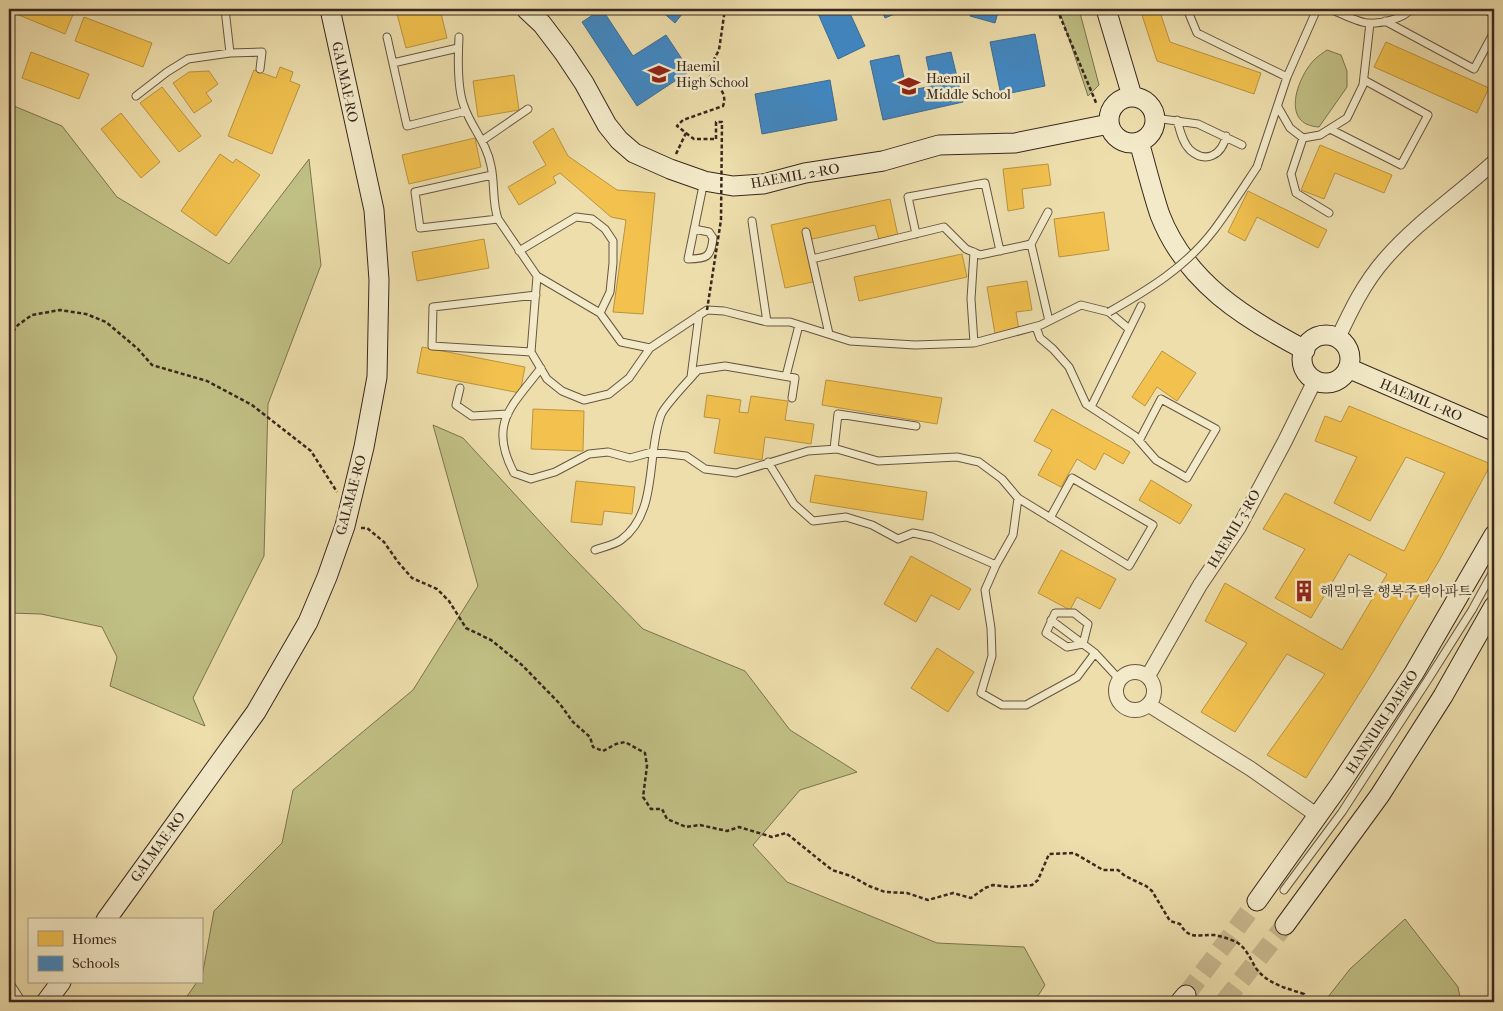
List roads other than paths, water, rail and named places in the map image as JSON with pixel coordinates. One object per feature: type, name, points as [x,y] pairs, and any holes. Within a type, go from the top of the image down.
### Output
[{"type":"street","name":"GALMAE-RO","points":[[107,918],[256,712],[308,622],[327,577],[347,518],[364,447],[377,376],[379,280],[374,210],[330,9]]},
{"type":"street","name":"HAEMIL 2-RO","points":[[526,9],[542,24],[564,54],[584,83],[607,125],[619,140],[634,152],[670,169],[704,181],[733,186],[763,184],[805,173],[884,161],[939,145],[1015,143],[1110,124]]},
{"type":"street","points":[[1106,9],[1132,96]]},
{"type":"street","points":[[1132,96],[1152,107],[1155,118],[1153,129],[1148,136],[1139,142],[1120,140],[1114,135],[1110,124],[1110,114],[1113,107],[1118,101],[1132,96]]},
{"type":"street","points":[[1139,142],[1161,216],[1178,250],[1197,274],[1231,306],[1262,328],[1305,350]]},
{"type":"street","points":[[1338,338],[1360,293],[1384,259],[1416,228],[1494,162]]},
{"type":"street","points":[[1325,335],[1338,338],[1348,348],[1350,361],[1348,368],[1344,375],[1331,382],[1316,380],[1310,376],[1303,364],[1305,350],[1318,337],[1325,335]]},
{"type":"street","name":"HAEMIL 1-RO","points":[[1348,368],[1494,431]]},
{"type":"street","name":"HAEMIL 3-RO","points":[[1148,676],[1200,585],[1239,527],[1316,380]]},
{"type":"street","name":"HANNURI-DAERO","points":[[1257,901],[1318,816],[1414,673],[1494,534]]},
{"type":"street","points":[[1285,925],[1380,795],[1443,696],[1494,606]]},
{"type":"street","points":[[1136,671],[1148,676],[1152,681],[1155,694],[1148,705],[1137,710],[1125,707],[1120,703],[1116,692],[1119,679],[1136,671]]},
{"type":"street","points":[[1148,705],[1251,769],[1318,816]]},
{"type":"street","points":[[46,1002],[60,984]]},
{"type":"lane","points":[[225,9],[230,53]]},
{"type":"lane","points":[[1187,9],[1197,33],[1287,77]]},
{"type":"lane","points":[[1109,312],[1151,288],[1183,263],[1213,232],[1257,167],[1287,77],[1317,9]]},
{"type":"lane","points":[[1330,9],[1366,23],[1391,20],[1408,13],[1411,9]]},
{"type":"lane","points":[[1484,9],[1494,14]]},
{"type":"lane","points":[[1385,21],[1474,68],[1494,32]]},
{"type":"lane","points":[[1278,107],[1290,128],[1303,138],[1320,135],[1347,118],[1364,80],[1370,23]]},
{"type":"lane","points":[[458,36],[458,69],[463,106],[483,140],[491,165],[494,209],[498,220],[537,276],[600,313],[621,342],[650,348]]},
{"type":"lane","points":[[387,37],[406,126],[466,111]]},
{"type":"lane","points":[[393,63],[458,48]]},
{"type":"lane","points":[[136,96],[188,58],[230,53],[262,52],[260,69]]},
{"type":"lane","points":[[1330,129],[1401,165],[1428,115],[1364,80]]},
{"type":"lane","points":[[483,140],[528,109]]},
{"type":"lane","points":[[1155,118],[1198,124],[1242,145]]},
{"type":"lane","points":[[1178,120],[1182,137],[1191,150],[1205,157],[1211,157],[1218,152],[1224,145],[1226,136]]},
{"type":"lane","points":[[1303,138],[1290,174],[1296,193],[1330,213]]},
{"type":"lane","points":[[492,175],[415,192],[417,210],[420,228],[498,220]]},
{"type":"lane","points":[[694,229],[709,232],[714,238],[712,250],[708,256],[700,259],[688,259],[690,252],[694,229],[704,181]]},
{"type":"lane","points":[[916,234],[908,198],[985,183],[1000,251]]},
{"type":"lane","points":[[1048,212],[1031,244],[1049,321]]},
{"type":"lane","points":[[519,250],[576,217],[592,219],[605,228],[613,241],[613,263],[610,292],[600,313]]},
{"type":"lane","points":[[752,221],[767,322]]},
{"type":"lane","points":[[812,259],[944,227],[966,249],[980,255],[1031,244]]},
{"type":"lane","points":[[806,232],[829,334]]},
{"type":"lane","points":[[974,252],[971,299],[974,343]]},
{"type":"lane","points":[[537,276],[531,352],[547,380],[562,391],[584,400],[609,394],[629,378],[650,348],[708,310],[724,311],[767,322],[790,322],[850,340],[906,344],[974,343],[1036,326],[1081,305],[1109,312],[1129,329]]},
{"type":"lane","points":[[531,352],[432,346],[433,308],[536,295]]},
{"type":"lane","points":[[1091,407],[1141,306]]},
{"type":"lane","points":[[691,378],[699,316]]},
{"type":"lane","points":[[786,376],[800,325]]},
{"type":"lane","points":[[1036,326],[1040,338],[1069,367],[1086,404],[1135,436],[1139,441],[1156,460],[1187,478],[1216,429],[1160,399],[1139,441]]},
{"type":"lane","points":[[595,550],[620,541],[636,524],[648,494],[652,452],[661,413],[698,370],[725,366],[796,378],[792,398]]},
{"type":"lane","points":[[541,368],[509,410],[502,433],[506,457],[514,473],[531,479],[555,472],[589,454],[608,452],[630,458],[652,452],[686,456],[705,469],[736,472],[808,451],[834,449],[878,460],[957,457],[980,462],[1002,478],[1018,498],[1050,518],[1128,566],[1153,525],[1072,478],[1050,518]]},
{"type":"lane","points":[[460,388],[456,405],[472,416],[508,414]]},
{"type":"lane","points":[[834,449],[838,414],[916,426]]},
{"type":"lane","points":[[768,462],[794,504],[813,521],[846,517],[872,525],[898,539],[914,533],[932,537],[996,565]]},
{"type":"lane","points":[[1018,498],[1013,535],[996,565],[985,590],[991,628],[992,656],[981,693],[1002,705],[1026,705],[1077,677],[1095,653]]},
{"type":"lane","points":[[1284,890],[1342,812],[1430,678],[1494,570]]},
{"type":"lane","points":[[1055,612],[1074,613],[1088,624],[1083,644],[1067,648],[1046,633],[1055,612]]},
{"type":"lane","points":[[1051,620],[1095,653],[1119,679]]},
{"type":"lane","points":[[9,982],[22,1002]]},
{"type":"tunnel","points":[[1186,995],[1257,901]]},
{"type":"tunnel","points":[[1224,1002],[1285,925]]},
{"type":"place","name":"Haemil High School","points":[[659,74]]},
{"type":"place","name":"Haemil Middle School","points":[[909,86]]},
{"type":"place","name":"해밀마을 행복주택아파트","points":[[1304,591]]}]
